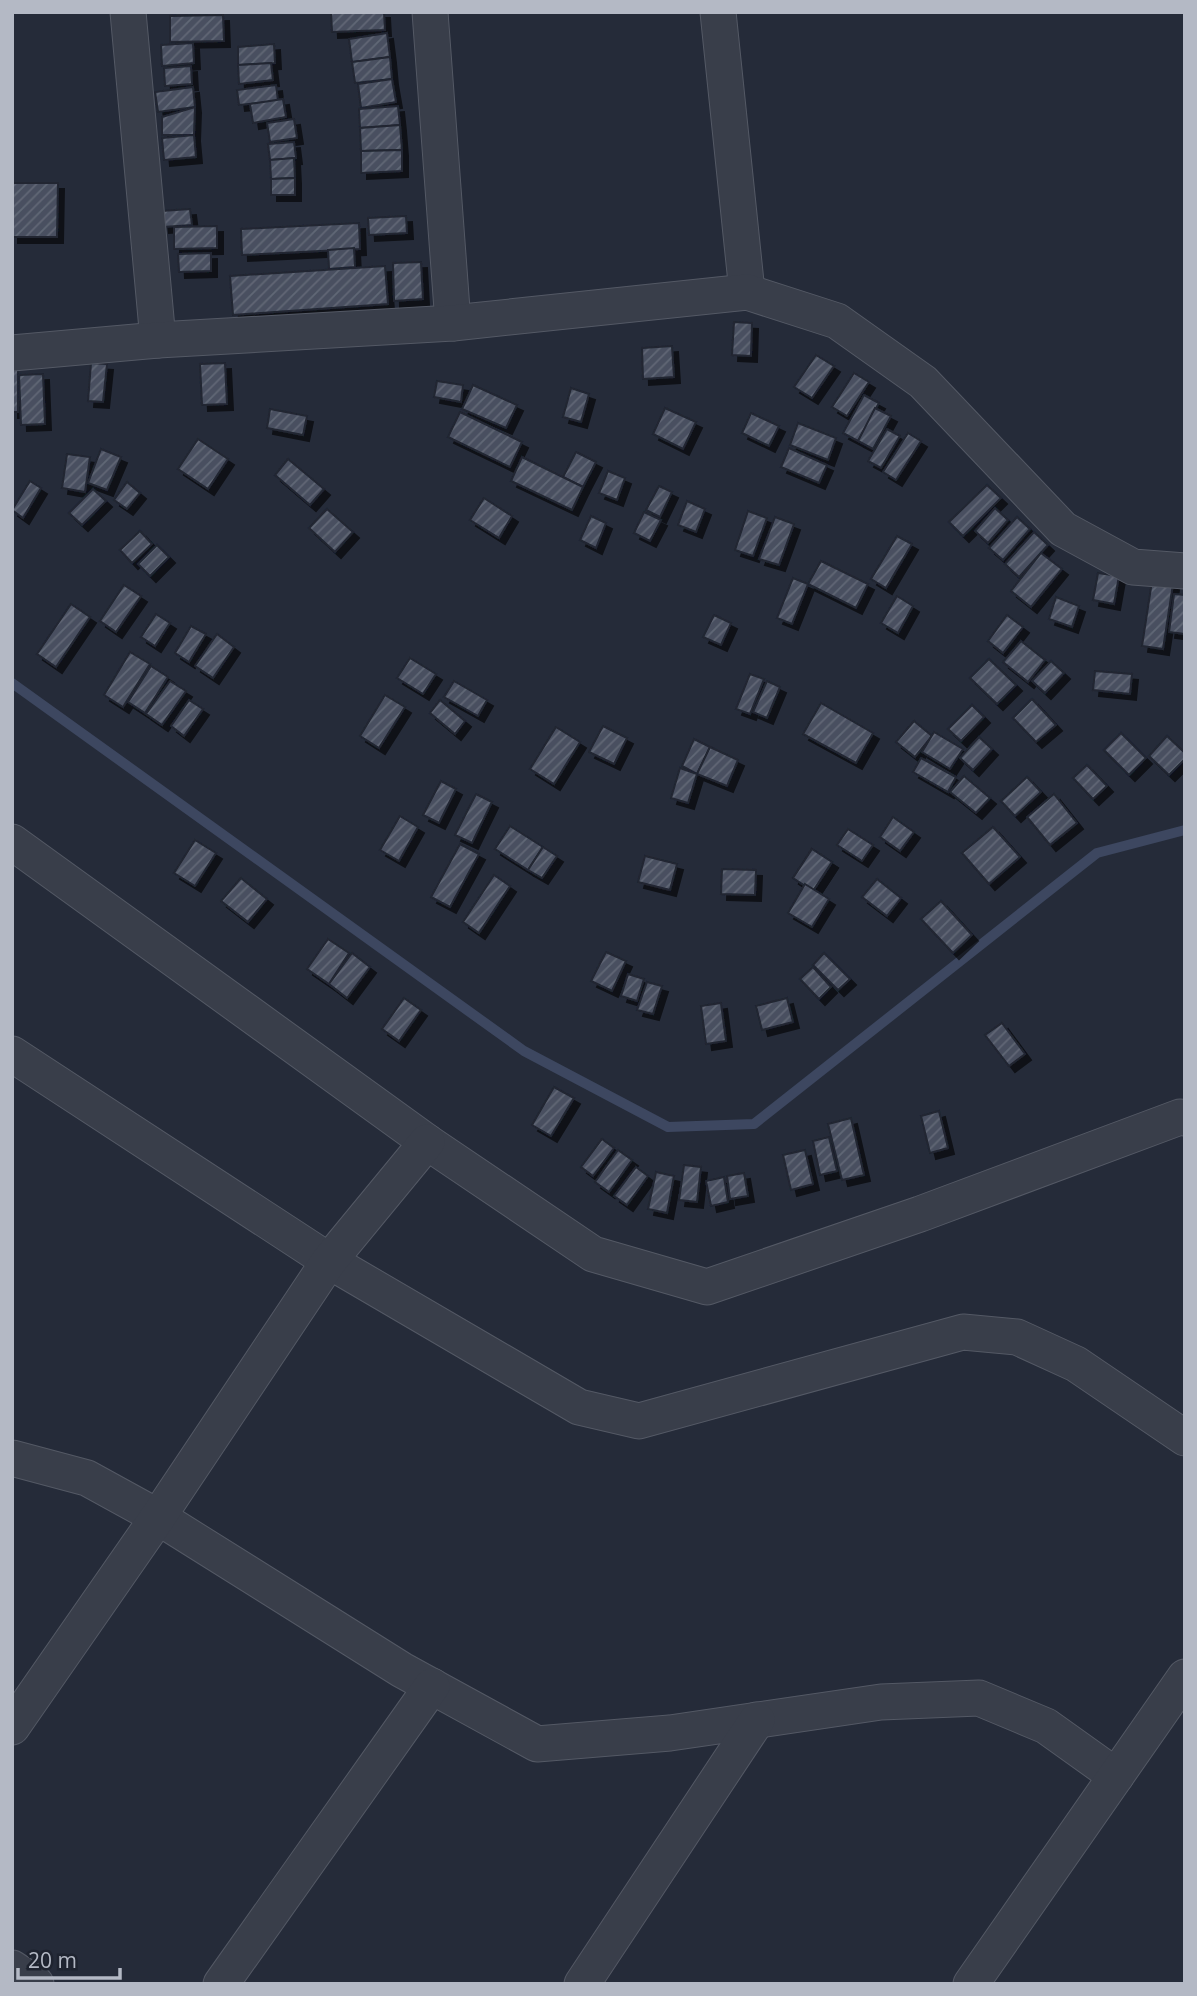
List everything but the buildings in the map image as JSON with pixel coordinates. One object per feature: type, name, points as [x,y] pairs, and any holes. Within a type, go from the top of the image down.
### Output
[{"type":"street","points":[[128,12],[158,340]]},
{"type":"street","points":[[430,12],[453,323]]},
{"type":"street","points":[[718,12],[747,292]]},
{"type":"street","points":[[12,353],[158,340],[453,323],[747,292],[837,321],[923,382],[1063,529],[1133,567],[1185,570]]},
{"type":"street","points":[[12,842],[427,1142],[593,1254],[707,1287],[920,1214],[1180,1117],[1185,1118]]},
{"type":"street","points":[[12,1054],[329,1261],[579,1407],[639,1421],[962,1332],[1017,1337],[1076,1364],[1185,1438]]},
{"type":"street","points":[[12,1727],[158,1517],[329,1261],[427,1142]]},
{"type":"street","points":[[12,1458],[87,1478],[158,1517],[402,1670],[537,1744],[670,1733],[881,1702],[979,1698],[1046,1726],[1116,1776]]},
{"type":"street","points":[[971,1984],[1185,1677]]},
{"type":"street","points":[[221,1984],[432,1686]]},
{"type":"street","points":[[582,1984],[757,1720]]},
{"type":"street","points":[[12,1968],[36,1984]]},
{"type":"waterway","points":[[12,683],[524,1051],[668,1127],[754,1124],[1097,853],[1185,830]]}]
